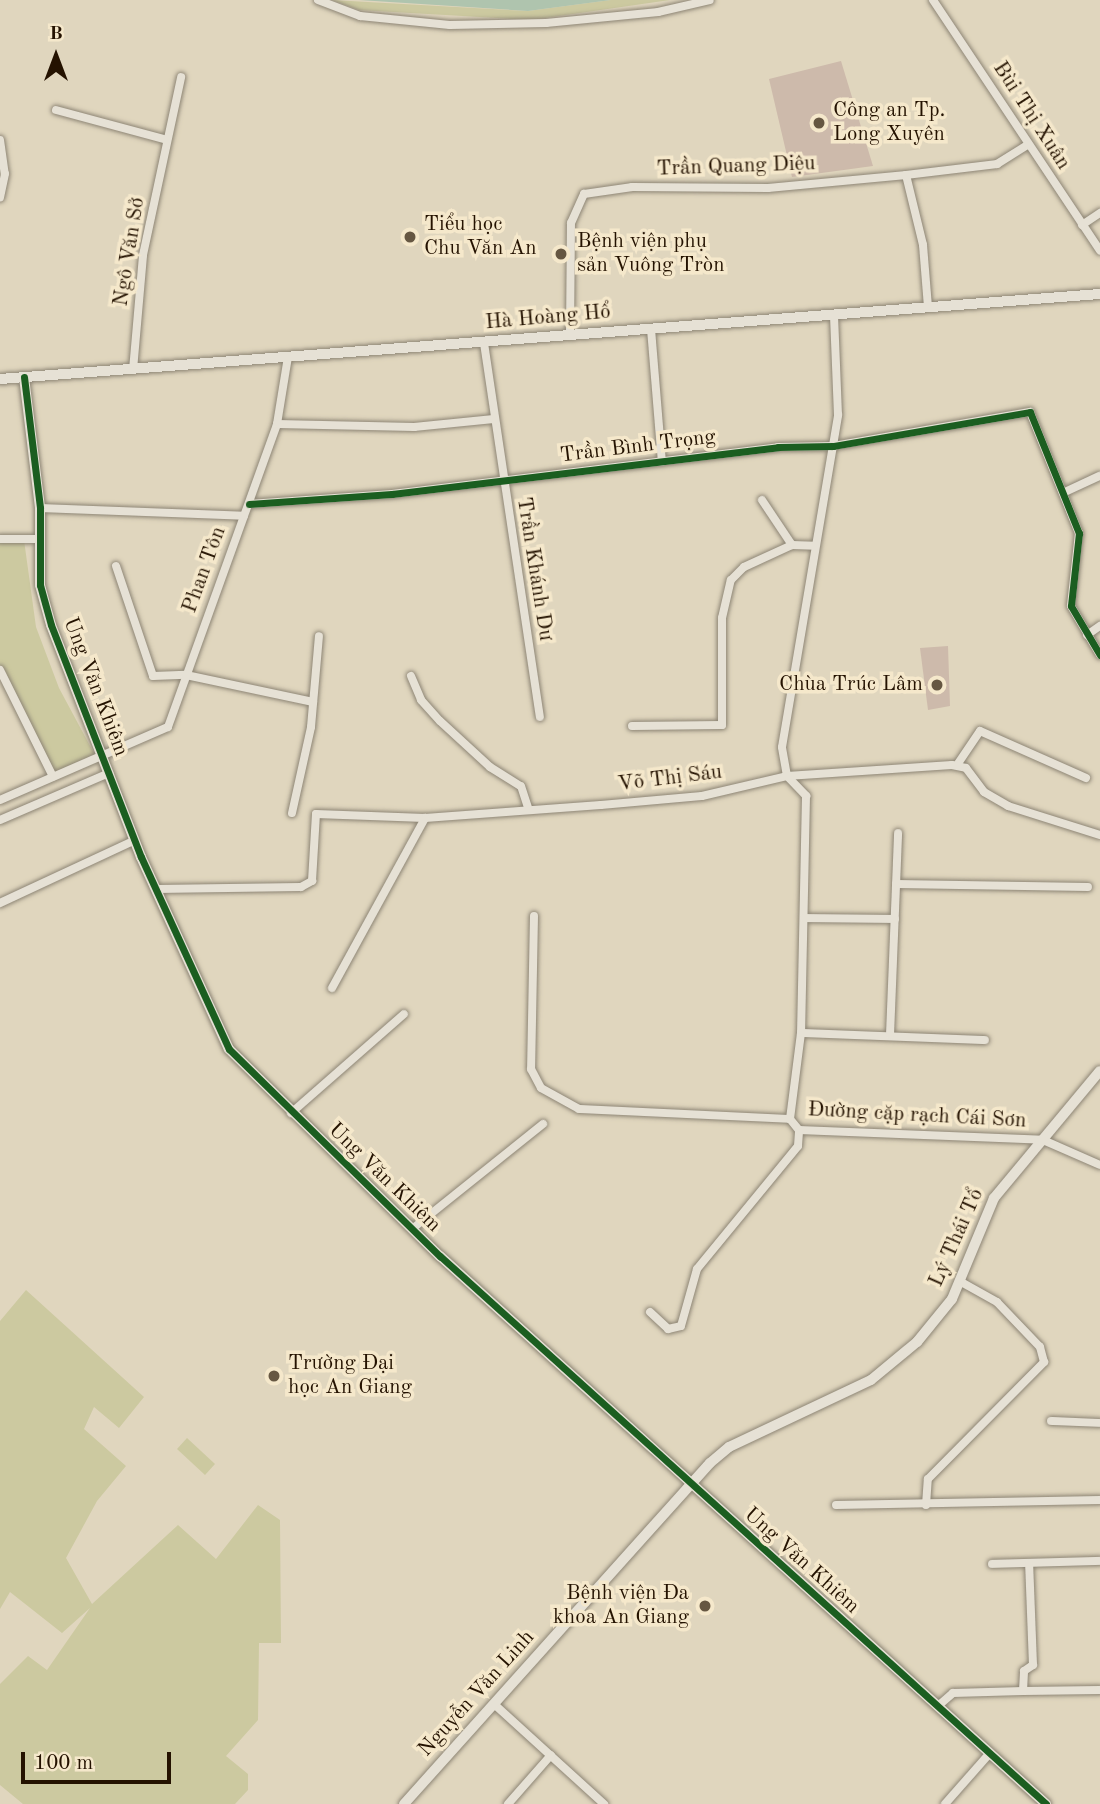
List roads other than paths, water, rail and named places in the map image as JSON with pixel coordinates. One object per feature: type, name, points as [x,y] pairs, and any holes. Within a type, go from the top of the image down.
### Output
[{"type":"main road","name":"Hà Hoàng Hổ","points":[[0,379],[1100,294]]},
{"type":"street","points":[[318,0],[360,16],[450,25],[546,23],[658,12],[710,0]]},
{"type":"street","name":"Bùi Thị Xuân","points":[[933,0],[1100,250]]},
{"type":"street","name":"Ngô Văn Sở","points":[[133,369],[143,255],[181,78]]},
{"type":"street","points":[[56,110],[167,140]]},
{"type":"street","points":[[0,140],[5,174],[0,197]]},
{"type":"street","name":"Trần Quang Diệu","points":[[570,335],[571,223],[584,194],[632,187],[768,188],[906,175],[998,164],[1028,145]]},
{"type":"street","points":[[906,175],[923,245],[929,307]]},
{"type":"street","points":[[1082,225],[1100,213]]},
{"type":"street","points":[[787,776],[782,747],[838,415],[834,314]]},
{"type":"street","points":[[651,330],[663,462]]},
{"type":"street","name":"Trần Khánh Dư","points":[[484,343],[540,717]]},
{"type":"street","name":"Phan Tôn","points":[[0,800],[167,727],[277,424],[288,357]]},
{"type":"street","name":"Ung Văn Khiêm","points":[[24,377],[40,508],[40,585],[51,625],[135,840],[229,1049],[291,1113],[412,1229],[689,1485],[1046,1804]]},
{"type":"street","name":"Trần Bình Trọng","points":[[249,504],[503,481],[833,446],[1030,412],[1065,492]]},
{"type":"street","points":[[277,424],[414,427],[494,419]]},
{"type":"street","points":[[1100,476],[1065,492],[1079,533],[1071,606],[1100,655]]},
{"type":"street","points":[[762,500],[792,545]]},
{"type":"street","points":[[40,508],[244,516]]},
{"type":"street","points":[[0,539],[40,539]]},
{"type":"street","points":[[632,726],[722,725],[722,618],[731,580],[744,567],[792,545],[815,546]]},
{"type":"street","points":[[116,566],[148,671],[161,677],[186,675],[313,702]]},
{"type":"street","points":[[1087,635],[1100,626]]},
{"type":"street","points":[[292,813],[313,702],[319,636]]},
{"type":"street","points":[[0,670],[53,777]]},
{"type":"street","points":[[411,676],[421,700],[440,721],[490,767],[521,786],[529,810]]},
{"type":"street","points":[[1086,778],[980,731],[957,765],[984,792],[1009,806],[1100,835]]},
{"type":"street","name":"Võ Thị Sáu","points":[[156,889],[287,891],[312,881],[316,814],[425,818],[702,796],[787,776],[957,765]]},
{"type":"street","points":[[0,820],[109,774]]},
{"type":"street","name":"Đường cặp rạch Cái Sơn","points":[[787,776],[806,796],[801,1033],[790,1119],[799,1130],[1043,1140],[1100,1165]]},
{"type":"street","points":[[332,988],[425,818]]},
{"type":"street","points":[[890,1035],[898,833]]},
{"type":"street","points":[[0,902],[14,898],[135,840]]},
{"type":"street","points":[[896,884],[1088,887]]},
{"type":"street","points":[[534,916],[531,1069],[541,1088],[579,1109],[790,1119]]},
{"type":"street","points":[[804,918],[895,919]]},
{"type":"street","points":[[291,1113],[404,1014]]},
{"type":"street","points":[[801,1033],[985,1040]]},
{"type":"street","name":"Lý Thái Tổ","points":[[689,1485],[729,1447],[872,1380],[942,1315],[961,1282],[994,1198],[1100,1071]]},
{"type":"street","points":[[412,1229],[543,1124]]},
{"type":"street","points":[[650,1312],[668,1329],[681,1326],[697,1269],[798,1146],[799,1130]]},
{"type":"street","points":[[926,1505],[928,1479],[1044,1362],[1040,1346],[997,1303],[961,1282]]},
{"type":"street","points":[[1051,1421],[1100,1423]]},
{"type":"street","name":"Nguyễn Văn Linh","points":[[404,1804],[689,1485]]},
{"type":"street","points":[[836,1505],[1100,1500]]},
{"type":"street","points":[[992,1564],[1100,1561]]},
{"type":"street","points":[[1023,1691],[1024,1671],[1033,1665],[1029,1563]]},
{"type":"street","points":[[938,1706],[953,1692],[1100,1690]]},
{"type":"street","points":[[494,1704],[604,1804]]},
{"type":"street","points":[[945,1804],[990,1753]]},
{"type":"street","points":[[508,1804],[551,1755]]},
{"type":"place","name":"Công an Tp. Long Xuyên","points":[[819,123]]},
{"type":"place","name":"Tiểu học Chu Văn An","points":[[410,237]]},
{"type":"place","name":"Bệnh viện phụ sản Vuông Tròn","points":[[561,254]]},
{"type":"place","name":"Chùa Trúc Lâm","points":[[937,685]]},
{"type":"place","name":"Trường Đại học An Giang","points":[[274,1376]]},
{"type":"place","name":"Bệnh viện Đa khoa An Giang","points":[[705,1606]]}]
